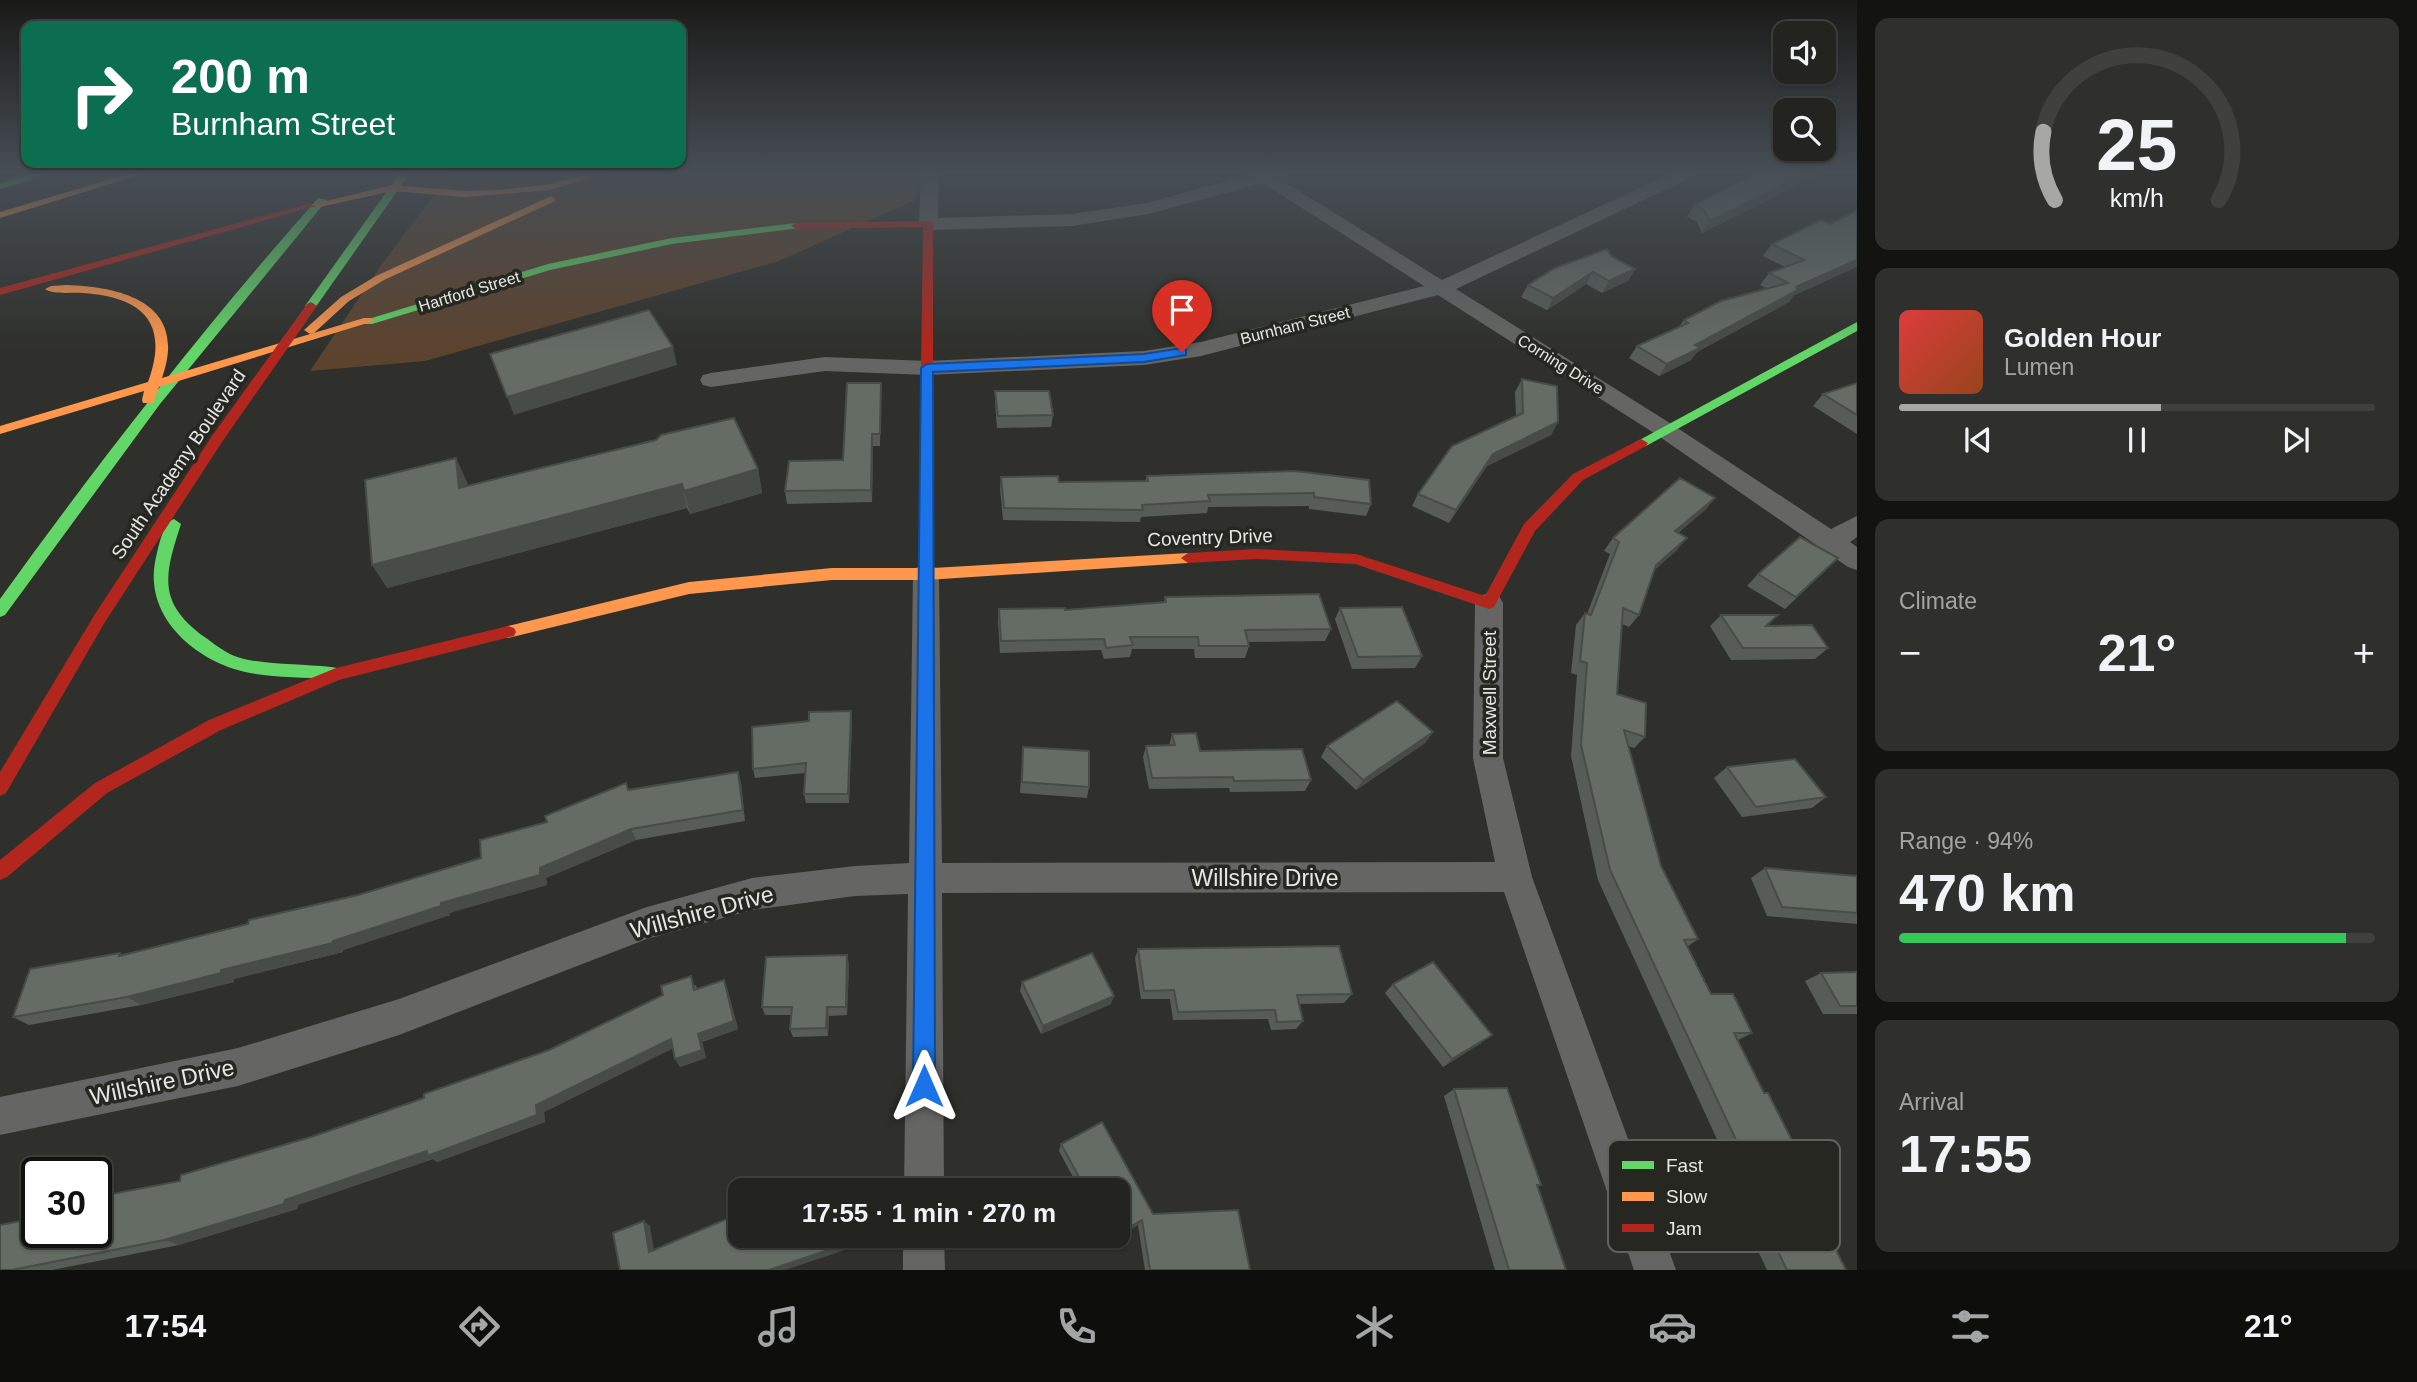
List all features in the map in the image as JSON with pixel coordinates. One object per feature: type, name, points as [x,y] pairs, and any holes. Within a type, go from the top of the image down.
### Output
[{"type":"main road","points":[[0,294],[219,232]]},
{"type":"main road","points":[[0,611],[145,409],[295,232]]},
{"type":"main road","name":"South Academy Boulevard","points":[[0,788],[100,618],[217,439],[264,376],[362,232]]},
{"type":"main road","points":[[264,376],[345,299],[380,278],[477,232]]},
{"type":"main road","name":"Hartford Street","points":[[0,430],[548,267],[672,242],[750,232]]},
{"type":"main road","points":[[926,574],[928,232]]},
{"type":"main road","points":[[0,294],[57,288],[102,292],[136,300],[158,319],[163,343],[145,409]]},
{"type":"main road","name":"Maxwell Street","points":[[1489,603],[1529,528],[1578,477],[1857,326]]},
{"type":"main road","points":[[217,439],[174,525],[162,557],[159,586],[165,613],[186,636],[236,664],[336,674]]},
{"type":"main road","points":[[10,568],[78,499]]},
{"type":"main road","name":"Coventry Drive","points":[[336,674],[689,588],[832,574],[926,574],[1256,554],[1356,559],[1489,603]]},
{"type":"main road","points":[[0,871],[101,788],[215,725],[336,674]]},
{"type":"street","name":"Corning Drive","points":[[1358,232],[1665,430],[1857,560]]},
{"type":"street","name":"Burnham Street","points":[[711,380],[825,364],[927,368],[1167,355],[1441,288],[1560,232]]},
{"type":"street","points":[[1830,542],[1857,525]]},
{"type":"street","points":[[924,1178],[926,574]]},
{"type":"street","name":"Maxwell Street","points":[[1489,603],[1488,758],[1515,877],[1609,1140]]},
{"type":"street","name":"Willshire Drive","points":[[0,1116],[238,1067],[398,1017],[647,923],[752,894],[855,881],[925,878],[1515,877]]},
{"type":"street","points":[[924,1248],[924,1270]]},
{"type":"street","name":"Maxwell Street","points":[[1649,1252],[1655,1270]]},
{"type":"shaded area","points":[[406,232],[843,232],[779,261],[425,361],[310,371]]},
{"type":"building","points":[[1796,232],[1857,232],[1857,260],[1796,287],[1798,290],[1695,345],[1700,348],[1667,364],[1637,346],[1688,323],[1684,320],[1721,301],[1788,283],[1769,273],[1804,260],[1772,244]]},
{"type":"building","points":[[1607,249],[1611,256],[1635,269],[1609,281],[1593,272],[1553,298],[1528,285],[1555,268]]},
{"type":"building","points":[[649,310],[673,347],[507,397],[490,354]]},
{"type":"building","points":[[1522,379],[1557,386],[1558,422],[1493,454],[1456,510],[1418,494],[1452,446],[1523,413]]},
{"type":"building","points":[[847,383],[881,383],[880,434],[872,434],[871,490],[785,491],[789,461],[843,460]]},
{"type":"building","points":[[1857,383],[1857,415],[1823,394]]},
{"type":"building","points":[[995,391],[1049,391],[1053,415],[998,416]]},
{"type":"building","points":[[734,418],[758,469],[684,491],[682,484],[372,565],[365,480],[456,458],[459,488]]},
{"type":"building","points":[[1295,471],[1369,480],[1371,504],[1314,497],[1314,493],[1208,495],[1210,501],[1142,505],[1143,510],[1004,508],[1001,477],[1058,476],[1059,482],[1148,481],[1147,476]]},
{"type":"building","points":[[1680,478],[1715,498],[1675,531],[1687,538],[1656,565],[1639,615],[1623,608],[1617,694],[1646,703],[1645,737],[1624,730],[1661,866],[1698,939],[1684,940],[1711,994],[1733,994],[1752,1033],[1734,1033],[1792,1140],[1736,1140],[1610,870],[1581,745],[1587,663],[1580,661],[1585,613],[1591,615],[1619,542],[1613,538]]},
{"type":"building","points":[[1800,537],[1838,558],[1796,597],[1758,574]]},
{"type":"building","points":[[1319,594],[1331,629],[1245,630],[1249,646],[1199,646],[1198,637],[1130,637],[1133,645],[1106,648],[1104,639],[1001,641],[999,609],[1065,610],[1166,602],[1165,597]]},
{"type":"building","points":[[1402,607],[1422,656],[1358,657],[1340,608]]},
{"type":"building","points":[[1721,615],[1778,615],[1766,626],[1812,625],[1828,648],[1743,648]]},
{"type":"building","points":[[1397,701],[1433,732],[1363,780],[1327,746]]},
{"type":"building","points":[[851,711],[848,794],[804,794],[806,763],[753,769],[752,727],[809,721],[809,712]]},
{"type":"building","points":[[1196,733],[1200,751],[1302,749],[1311,780],[1152,778],[1146,746],[1175,745],[1172,734]]},
{"type":"building","points":[[1023,747],[1089,751],[1089,787],[1022,782]]},
{"type":"building","points":[[1795,759],[1826,797],[1756,807],[1727,767]]},
{"type":"building","points":[[738,772],[743,810],[631,829],[540,868],[540,875],[441,903],[441,906],[333,943],[221,970],[221,973],[127,997],[13,1017],[30,969],[120,953],[119,956],[248,924],[249,920],[358,895],[481,858],[480,840],[547,822],[545,816],[626,783],[628,790]]},
{"type":"building","points":[[1765,868],[1857,876],[1857,913],[1782,907]]},
{"type":"building","points":[[1339,946],[1352,994],[1297,995],[1303,1021],[1277,1022],[1275,1010],[1178,1012],[1174,990],[1144,991],[1138,949]]},
{"type":"building","points":[[1092,953],[1114,996],[1043,1026],[1022,982]]},
{"type":"building","points":[[847,955],[846,1007],[827,1007],[826,1028],[790,1029],[792,1007],[762,1007],[766,957]]},
{"type":"building","points":[[1433,962],[1492,1035],[1452,1059],[1393,984]]},
{"type":"building","points":[[1857,972],[1857,1006],[1840,1006],[1821,973]]},
{"type":"building","points":[[691,976],[694,990],[724,980],[734,1021],[698,1034],[702,1050],[675,1059],[671,1039],[536,1105],[537,1115],[427,1156],[427,1151],[285,1200],[284,1204],[164,1240],[12,1270],[0,1270],[0,1225],[21,1221],[21,1248],[112,1248],[112,1194],[180,1181],[181,1175],[311,1137],[424,1098],[424,1094],[549,1050],[663,995],[661,986]]},
{"type":"building","points":[[1507,1088],[1541,1185],[1537,1185],[1566,1270],[1509,1270],[1454,1089]]},
{"type":"building","points":[[1102,1122],[1153,1214],[1238,1210],[1250,1270],[1150,1270],[1142,1220],[1130,1227],[1130,1178],[1079,1178],[1061,1144]]},
{"type":"building","points":[[728,1219],[728,1248],[834,1248],[769,1270],[620,1270],[613,1233],[644,1221],[649,1252]]},
{"type":"building","points":[[1778,1252],[1837,1252],[1846,1270],[1787,1270]]},
{"type":"traffic: fast","points":[[0,611],[155,401],[294,232]]},
{"type":"traffic: fast","points":[[311,306],[363,232]]},
{"type":"traffic: fast","points":[[368,321],[548,267],[672,241],[744,232]]},
{"type":"traffic: fast","points":[[1641,443],[1857,326]]},
{"type":"traffic: fast","points":[[174,524],[163,560],[161,592],[165,606],[185,632],[218,655],[235,663],[270,669],[331,673]]},
{"type":"traffic: slow","points":[[310,330],[345,299],[380,278],[479,232]]},
{"type":"traffic: slow","points":[[51,289],[103,291],[136,302],[149,312],[159,325],[163,349],[148,400]]},
{"type":"traffic: slow","points":[[0,430],[368,321]]},
{"type":"traffic: slow","points":[[926,514],[926,574],[1188,558]]},
{"type":"traffic: slow","points":[[508,632],[689,588],[832,574],[926,574]]},
{"type":"traffic: jam","points":[[0,292],[216,232]]},
{"type":"traffic: jam","points":[[926,514],[928,232]]},
{"type":"traffic: jam","points":[[0,788],[100,618],[217,439],[311,306]]},
{"type":"traffic: jam","points":[[1188,558],[1256,554],[1356,559],[1489,603],[1529,528],[1578,477],[1641,443]]},
{"type":"traffic: jam","points":[[0,871],[101,788],[215,725],[336,674],[508,632]]},
{"type":"route","points":[[924,1086],[927,368],[1144,358],[1182,352]]}]
